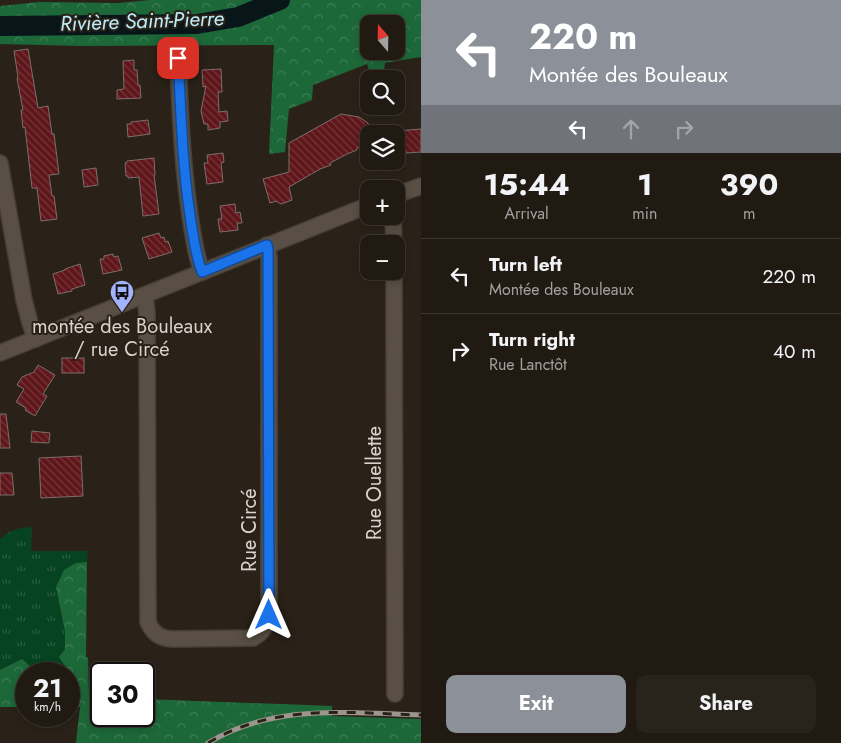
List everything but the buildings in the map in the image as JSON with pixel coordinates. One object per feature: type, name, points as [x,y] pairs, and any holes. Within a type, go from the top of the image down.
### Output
[{"type":"street","points":[[178,58],[186,190],[195,250],[202,272]]},
{"type":"street","points":[[0,164],[24,300],[36,339]]},
{"type":"street","points":[[405,192],[421,186]]},
{"type":"street","points":[[0,353],[360,209]]},
{"type":"street","name":"Rue Circé","points":[[145,295],[147,313],[148,622],[158,636],[172,640],[253,638],[266,627],[269,615],[269,258],[267,245]]},
{"type":"street","name":"Rue Ouellette","points":[[394,280],[395,694]]},
{"type":"green space","points":[[421,0],[421,57],[405,60],[405,15],[360,15],[360,60],[403,60],[385,63],[384,70],[369,70],[367,64],[313,85],[312,100],[289,109],[285,152],[269,154],[274,45],[81,46],[0,44],[0,6],[39,2]]},
{"type":"green space","points":[[32,527],[31,551],[88,551],[87,562],[76,563],[60,610],[65,632],[65,649],[59,657],[62,662],[25,662],[22,659],[0,670],[0,539],[8,533]]},
{"type":"green space","points":[[87,562],[86,657],[88,657],[90,727],[155,727],[155,699],[332,706],[332,716],[421,719],[421,743],[76,743],[78,727],[80,727],[80,662],[62,662],[59,657],[65,649],[65,632],[56,587],[64,570],[76,563]]},
{"type":"green space","points":[[15,662],[15,707],[0,707],[0,670]]},
{"type":"waterway","name":"Rivière Saint-Pierre","points":[[0,26],[197,24],[238,17],[280,0]]},
{"type":"railway","points":[[208,743],[233,730],[259,721],[285,716],[339,712],[421,715]]},
{"type":"place","name":"montée des Bouleaux / rue Circé","points":[[122,313]]},
{"type":"route","points":[[178,58],[186,190],[195,250],[202,272],[267,245],[268,249],[269,615]]}]
